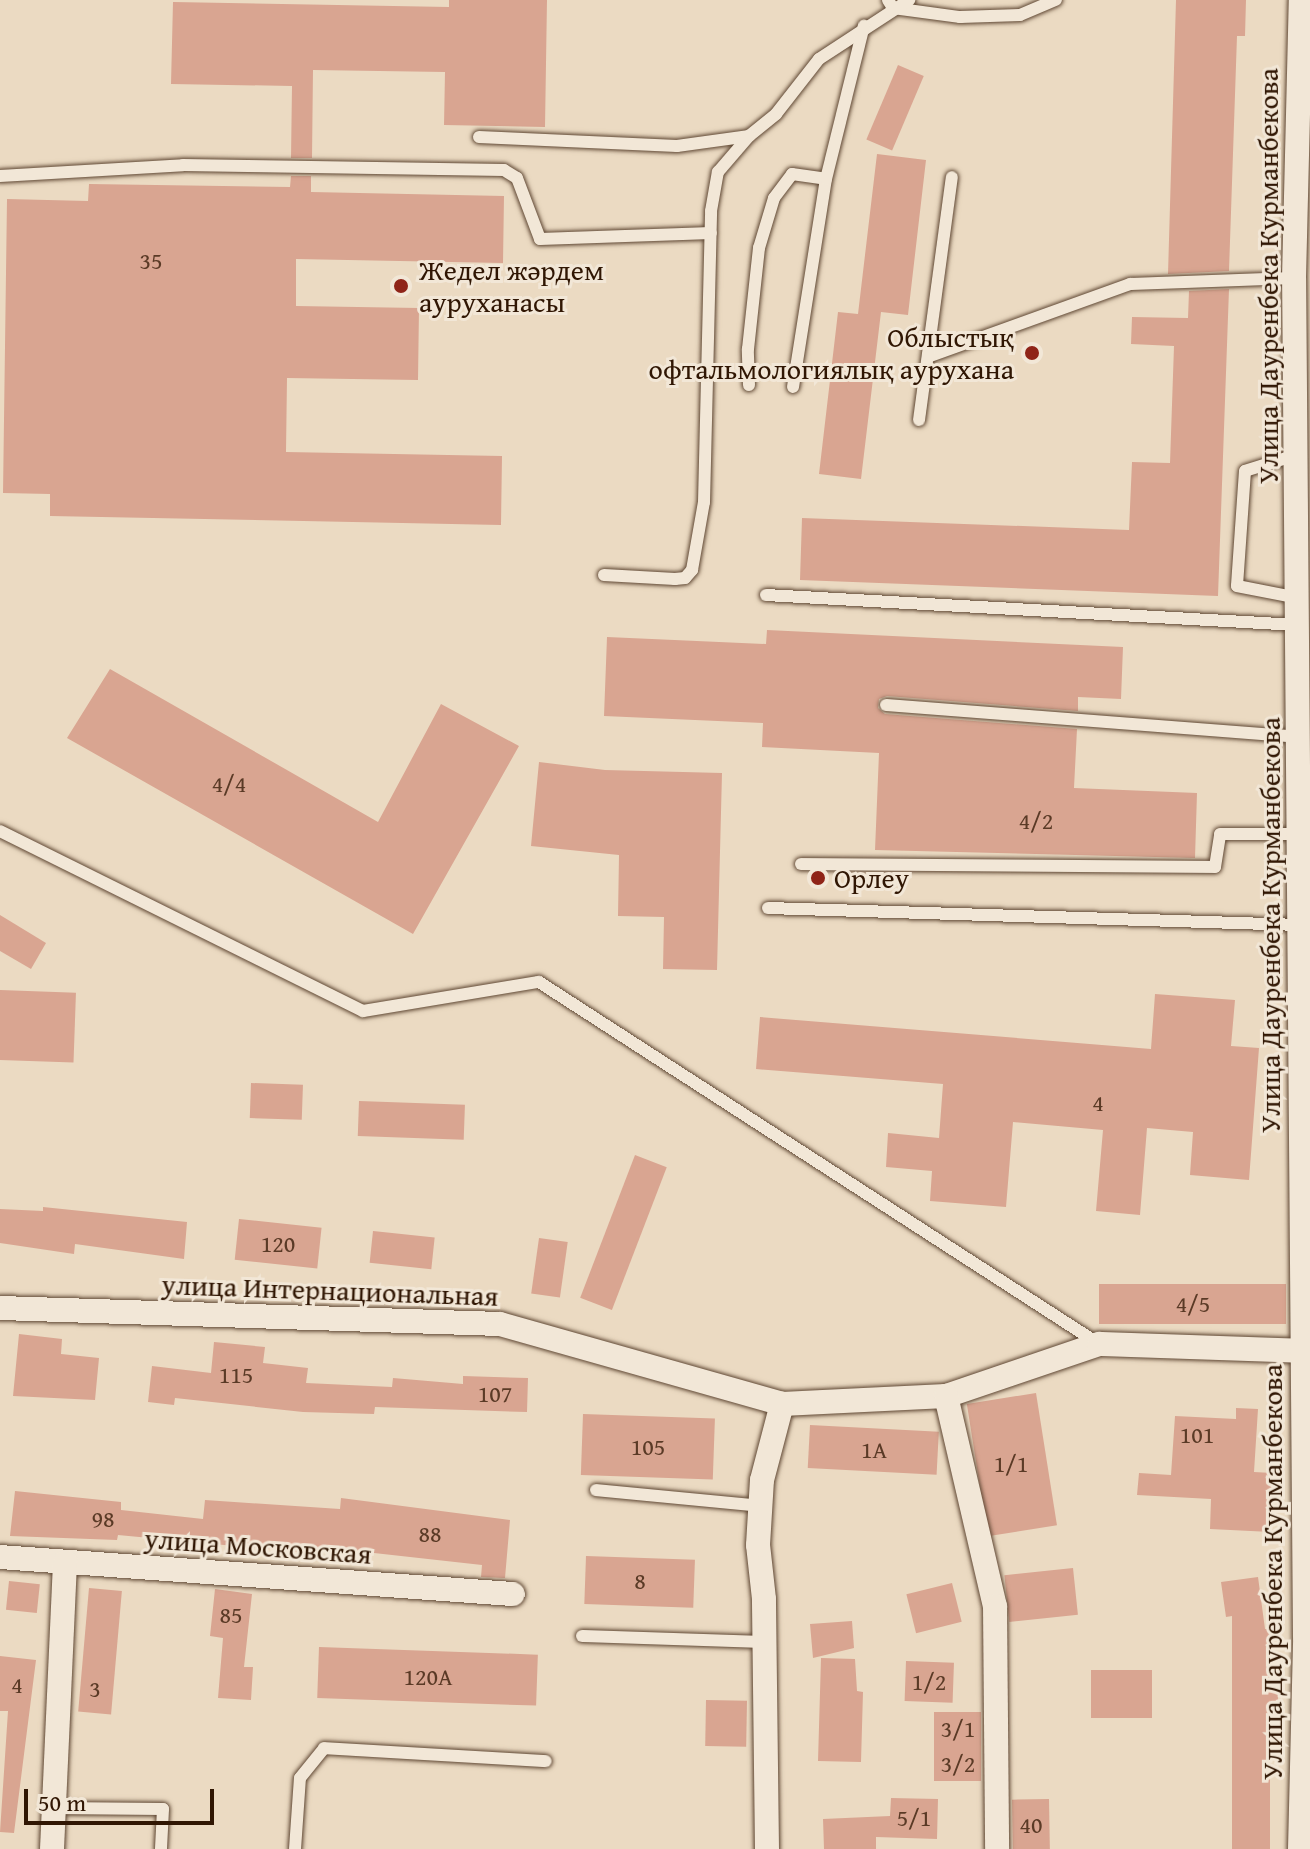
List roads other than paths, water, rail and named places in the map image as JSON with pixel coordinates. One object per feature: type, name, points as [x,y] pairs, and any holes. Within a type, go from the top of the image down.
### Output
[{"type":"street","name":"Улица Дауренбека Курманбекова","points":[[1300,1849],[1308,1637],[1305,1082],[1299,834],[1302,723],[1298,625],[1303,522],[1296,455],[1302,278],[1301,0]]},
{"type":"street","name":"улица Интернациональная","points":[[0,1308],[500,1324],[782,1404],[946,1396],[1099,1344],[1306,1351]]},
{"type":"street","points":[[946,1396],[995,1606],[997,1849]]},
{"type":"street","points":[[767,1849],[761,1506],[762,1480],[782,1404]]},
{"type":"street","name":"улица Московская","points":[[0,1557],[513,1594]]},
{"type":"street","points":[[52,1849],[65,1562]]},
{"type":"lane","points":[[604,575],[675,579],[685,578],[692,570],[704,502],[711,233],[718,172],[749,136],[776,114],[819,59],[890,4],[909,0]]},
{"type":"lane","points":[[890,4],[960,17],[1020,15],[1056,0]]},
{"type":"lane","points":[[793,387],[826,179],[864,26]]},
{"type":"lane","points":[[479,137],[677,146],[749,136]]},
{"type":"lane","points":[[0,176],[183,165],[509,171],[540,239],[711,233]]},
{"type":"lane","points":[[749,385],[748,349],[759,248],[774,198],[792,174],[826,179]]},
{"type":"lane","points":[[919,420],[952,177]]},
{"type":"lane","points":[[930,356],[1130,284],[1302,278]]},
{"type":"lane","points":[[1296,455],[1245,471],[1237,586],[1298,598]]},
{"type":"lane","points":[[766,595],[1298,625]]},
{"type":"lane","points":[[886,705],[1302,723]]},
{"type":"lane","points":[[0,831],[363,1011],[539,982],[1099,1344]]},
{"type":"lane","points":[[801,864],[1215,867],[1220,834],[1299,834]]},
{"type":"lane","points":[[768,908],[1300,925]]},
{"type":"lane","points":[[596,1490],[761,1506]]},
{"type":"lane","points":[[582,1636],[765,1642]]},
{"type":"lane","points":[[295,1849],[300,1778],[324,1748],[546,1761]]},
{"type":"lane","points":[[54,1808],[163,1809],[161,1849]]},
{"type":"place","name":"Жедел жәрдем ауруханасы","points":[[401,286]]},
{"type":"place","name":"Облыстық офтальмологиялық аурухана","points":[[1032,353]]},
{"type":"place","name":"Орлеу","points":[[818,878]]}]
